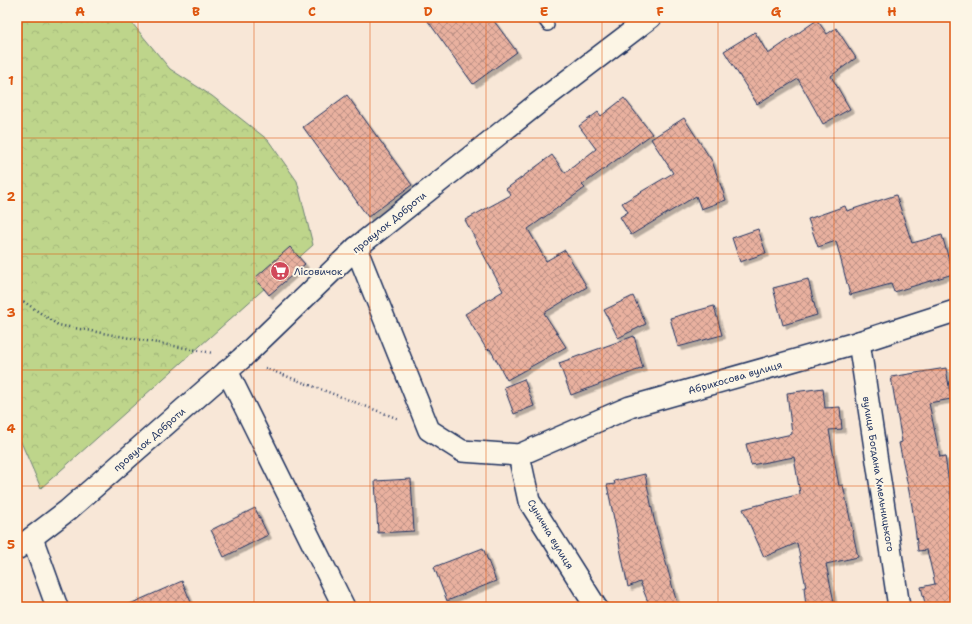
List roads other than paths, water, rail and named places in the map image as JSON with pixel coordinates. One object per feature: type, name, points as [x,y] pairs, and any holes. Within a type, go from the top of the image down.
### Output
[{"type":"street","name":"провулок Доброти","points":[[57,607],[25,544],[68,510],[234,365],[356,248],[537,104],[651,17]]},
{"type":"street","points":[[356,248],[430,430],[462,452],[519,455]]},
{"type":"street","name":"Абрикосова вулиця","points":[[519,455],[630,407],[858,342],[955,311]]},
{"type":"street","name":"вулиця Богдана Хмельницького","points":[[858,342],[899,607]]},
{"type":"street","points":[[234,365],[344,607]]},
{"type":"street","name":"Сунична вулиця","points":[[519,455],[529,501],[596,607]]},
{"type":"place","name":"Лісовичок","points":[[280,271]]}]
